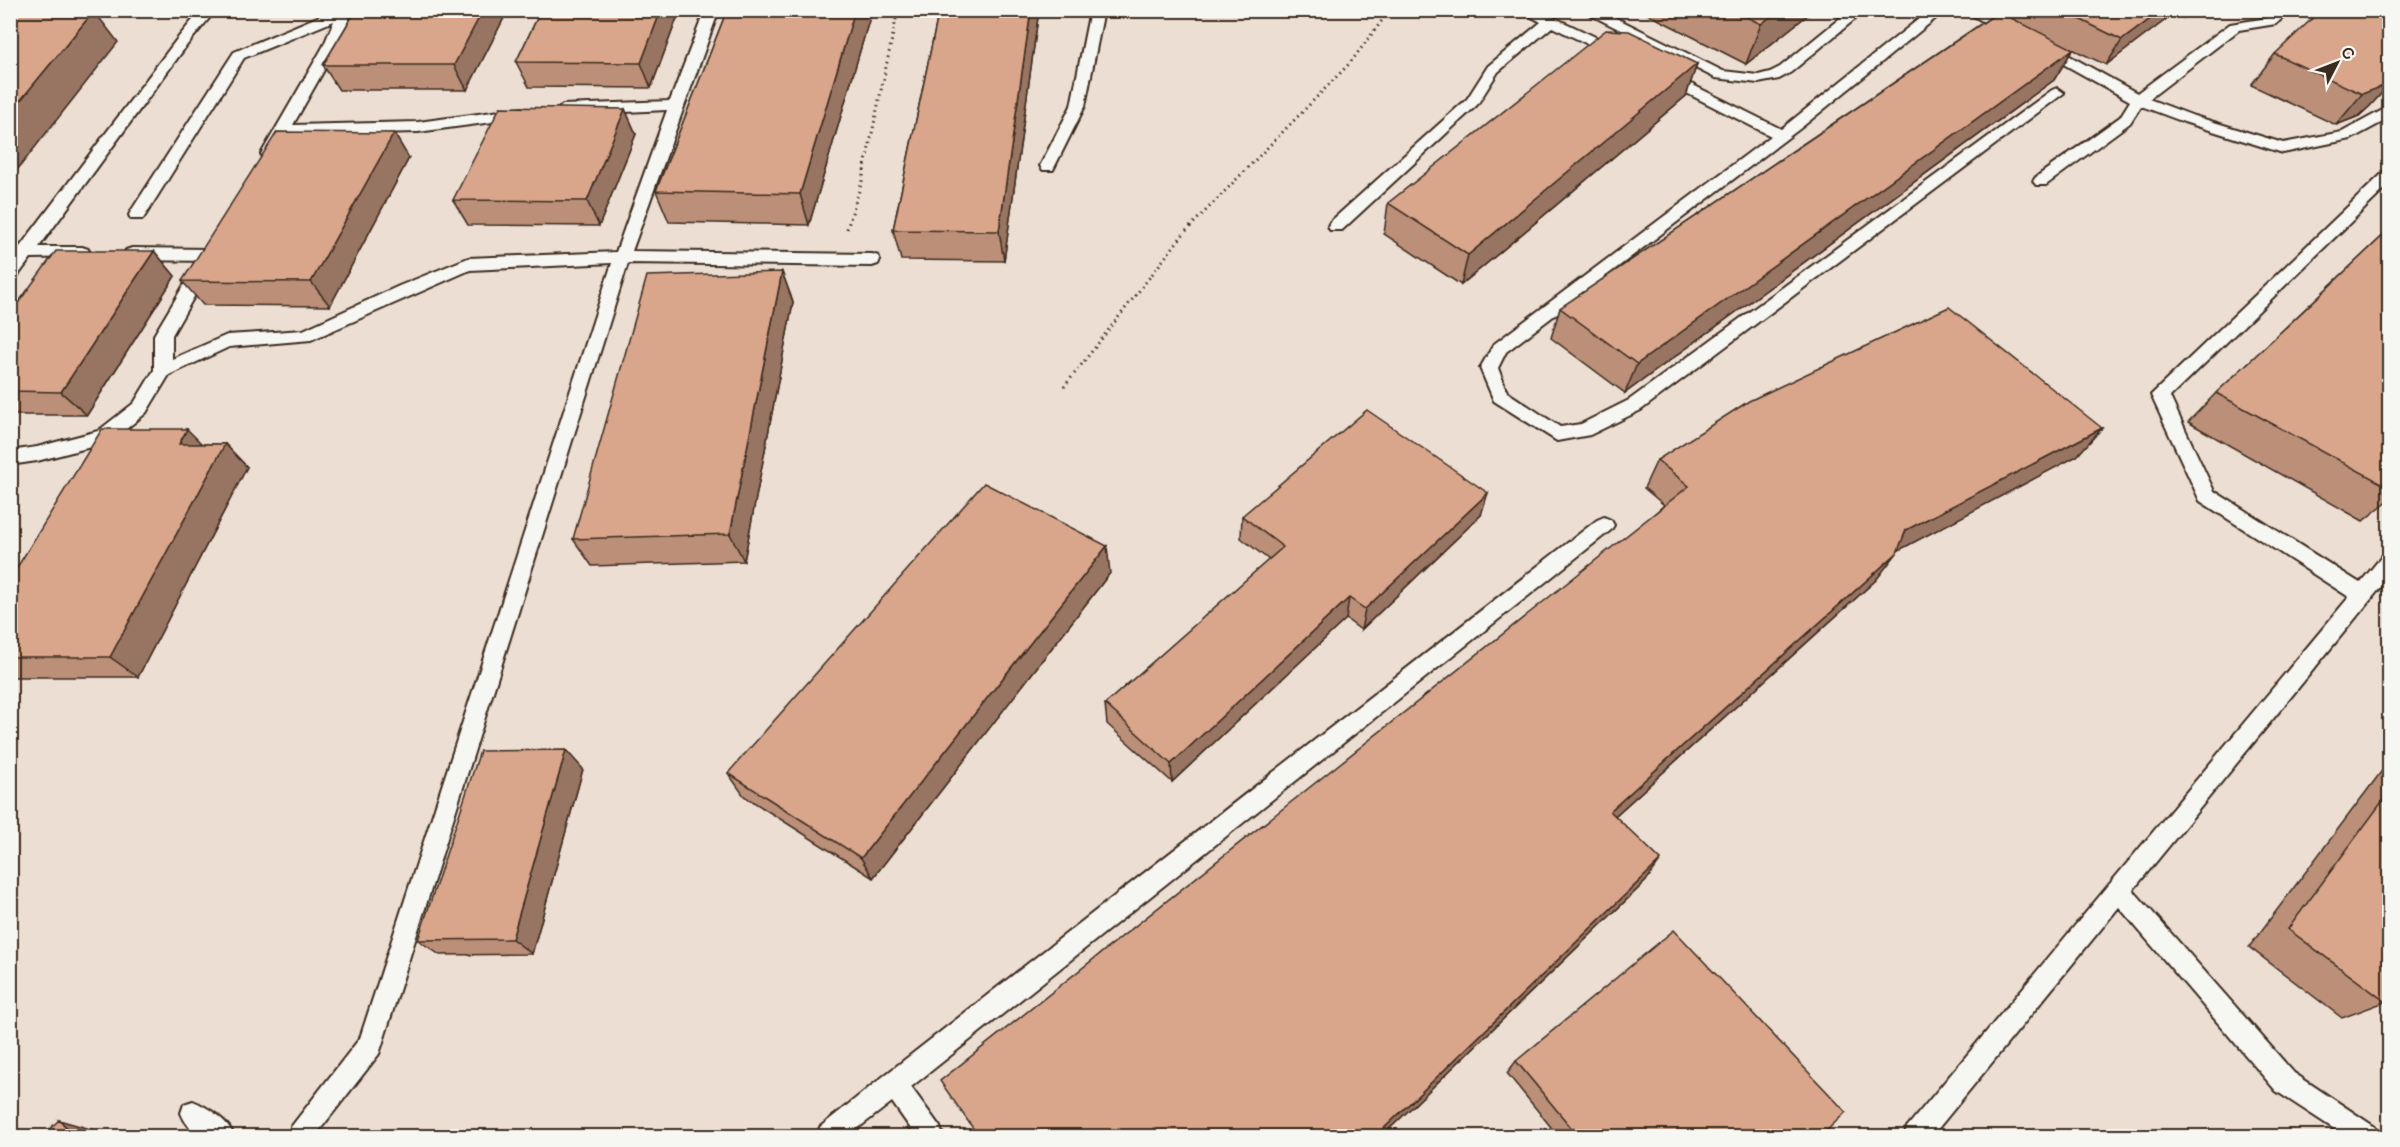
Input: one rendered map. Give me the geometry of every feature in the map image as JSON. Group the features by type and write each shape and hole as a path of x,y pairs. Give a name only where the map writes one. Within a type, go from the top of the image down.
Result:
{"lane":[{"path":"10,274 182,42 209,10"},
{"path":"300,1137 370,1045 622,257 712,10"},
{"path":"1048,166 1078,106 1097,10"},
{"path":"1526,10 1628,58"},
{"path":"1588,10 1693,63 1720,75 1741,79 1774,76 1859,10"},
{"path":"1939,10 1782,135 1500,348 1489,368 1500,396 1557,434 1584,430 1635,405 2057,93"},
{"path":"1970,10 2138,100 2189,119 2283,148 2346,136 2390,111"},
{"path":"2041,181 2125,120 2138,100 2235,27 2271,21 2284,10"},
{"path":"258,172 330,47 345,11"},
{"path":"137,215 239,55 345,11"},
{"path":"1335,226 1472,102 1493,69 1551,21"},
{"path":"1649,68 1782,135"},
{"path":"282,130 418,127 498,114 676,105"},
{"path":"2362,595 2207,496 2160,395 2390,175"},
{"path":"10,458 37,454 104,437 140,408 163,370 164,335 213,250 118,254"},
{"path":"25,252 95,253"},
{"path":"163,370 227,340 305,336 468,264 622,257 872,260"},
{"path":"829,1137 1604,525"},
{"path":"1916,1137 2390,561"},
{"path":"2118,890 2285,1082 2367,1137"},
{"path":"894,1084 931,1137"},
{"path":"193,1113 222,1137"}],"path":[{"path":"838,260 862,181 898,10"},
{"path":"1064,387 1185,232 1350,63 1390,10"}],"shaded area":[{"path":"10,11 2389,11 2389,1136 11,1136"}],"building":[{"path":"356,10 483,10 454,65 323,65"},
{"path":"541,10 661,10 641,63 516,62"},
{"path":"727,10 855,10 800,194 656,191"},
{"path":"939,10 1031,10 999,231 893,230"},
{"path":"1733,10 1779,10 1761,24"},
{"path":"2061,10 2162,10 2122,40"},
{"path":"2321,10 2390,10 2390,81 2386,85 2362,94 2275,54"},
{"path":"10,11 94,11 10,113"},
{"path":"1999,12 2073,49 1637,364 1560,308"},
{"path":"1606,30 1629,31 1697,64 1468,255 1388,203"},
{"path":"500,107 625,109 587,201 453,200"},
{"path":"277,132 394,133 311,282 182,281"},
{"path":"2390,229 2390,488 2216,393"},
{"path":"56,251 154,251 61,392 10,391 10,314"},
{"path":"782,272 730,534 573,539 647,276"},
{"path":"1949,307 2102,428 1906,530 1897,553 1610,811 1661,860 1375,1137 979,1137 940,1081 1689,486 1657,460 1749,401"},
{"path":"1367,410 1488,493 1365,609 1349,598 1171,764 1105,704 1283,547 1242,516"},
{"path":"102,429 187,429 179,444 225,444 110,657 10,657 10,579"},
{"path":"984,483 1107,546 861,858 728,773"},
{"path":"566,750 512,939 418,940 480,751"},
{"path":"2390,791 2390,1000 2386,1002 2288,929"},
{"path":"1674,930 1846,1112 1820,1137 1579,1137 1516,1061"},
{"path":"59,1120 76,1137 41,1137"}]}
